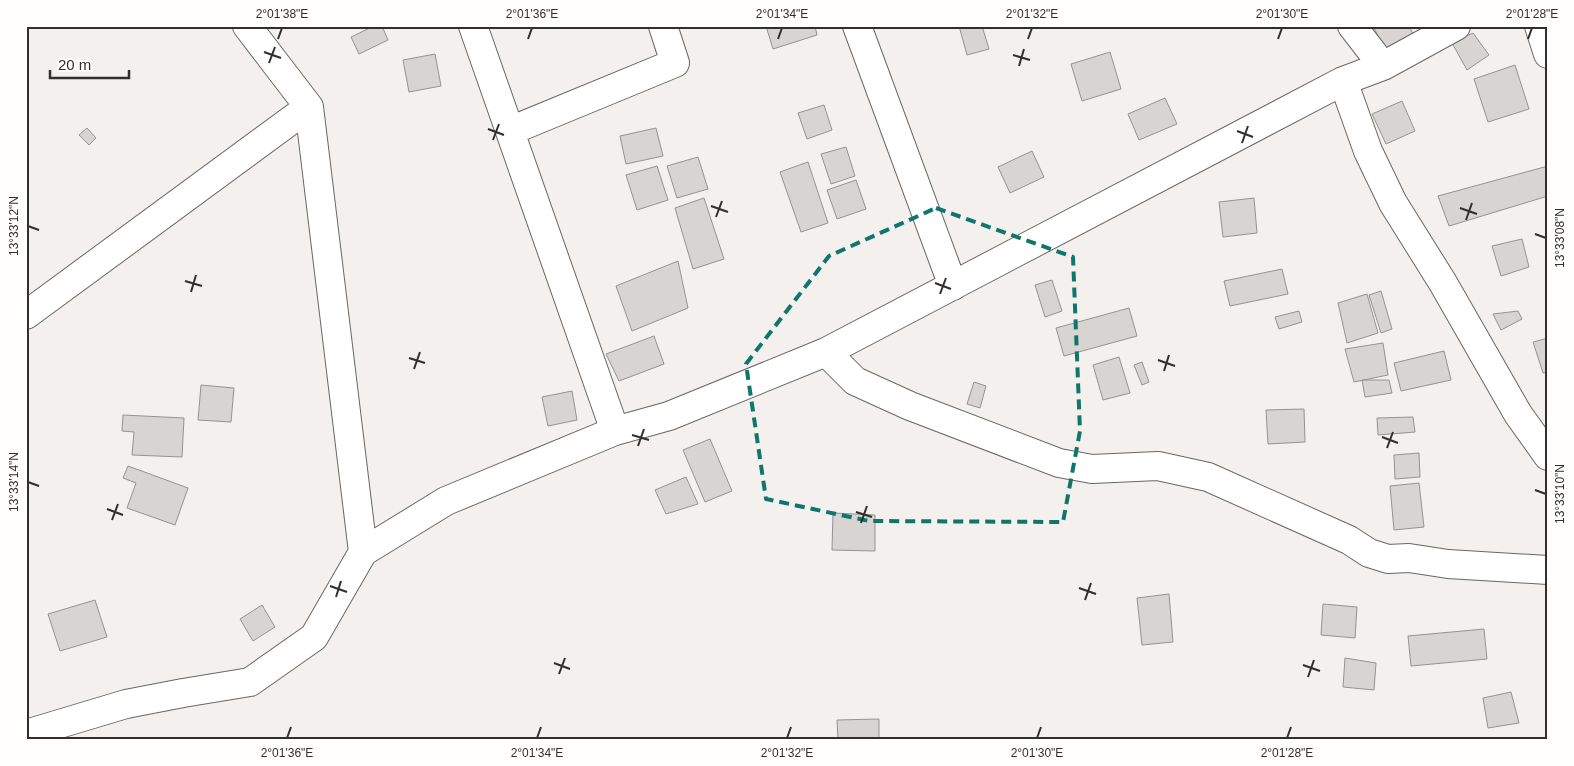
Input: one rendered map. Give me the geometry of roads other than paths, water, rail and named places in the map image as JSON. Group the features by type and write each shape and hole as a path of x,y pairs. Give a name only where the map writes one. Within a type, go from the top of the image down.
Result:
{"street":[{"path":"247,26 309,107 363,552"},
{"path":"473,26 615,431"},
{"path":"510,131 676,63 663,26"},
{"path":"857,26 953,286"},
{"path":"1352,26 1383,66"},
{"path":"26,734 126,704 250,682 314,637 363,552 446,501 615,431 669,416 826,352 1343,81 1383,66 1456,26"},
{"path":"1539,26 1548,54"},
{"path":"1343,81 1368,151 1393,202 1443,283 1518,414 1548,456"},
{"path":"26,315 309,107"},
{"path":"826,352 855,381 910,406 1059,463 1092,469 1158,466 1208,477 1349,540 1369,553 1388,559 1409,558 1448,564 1548,570"}]}
